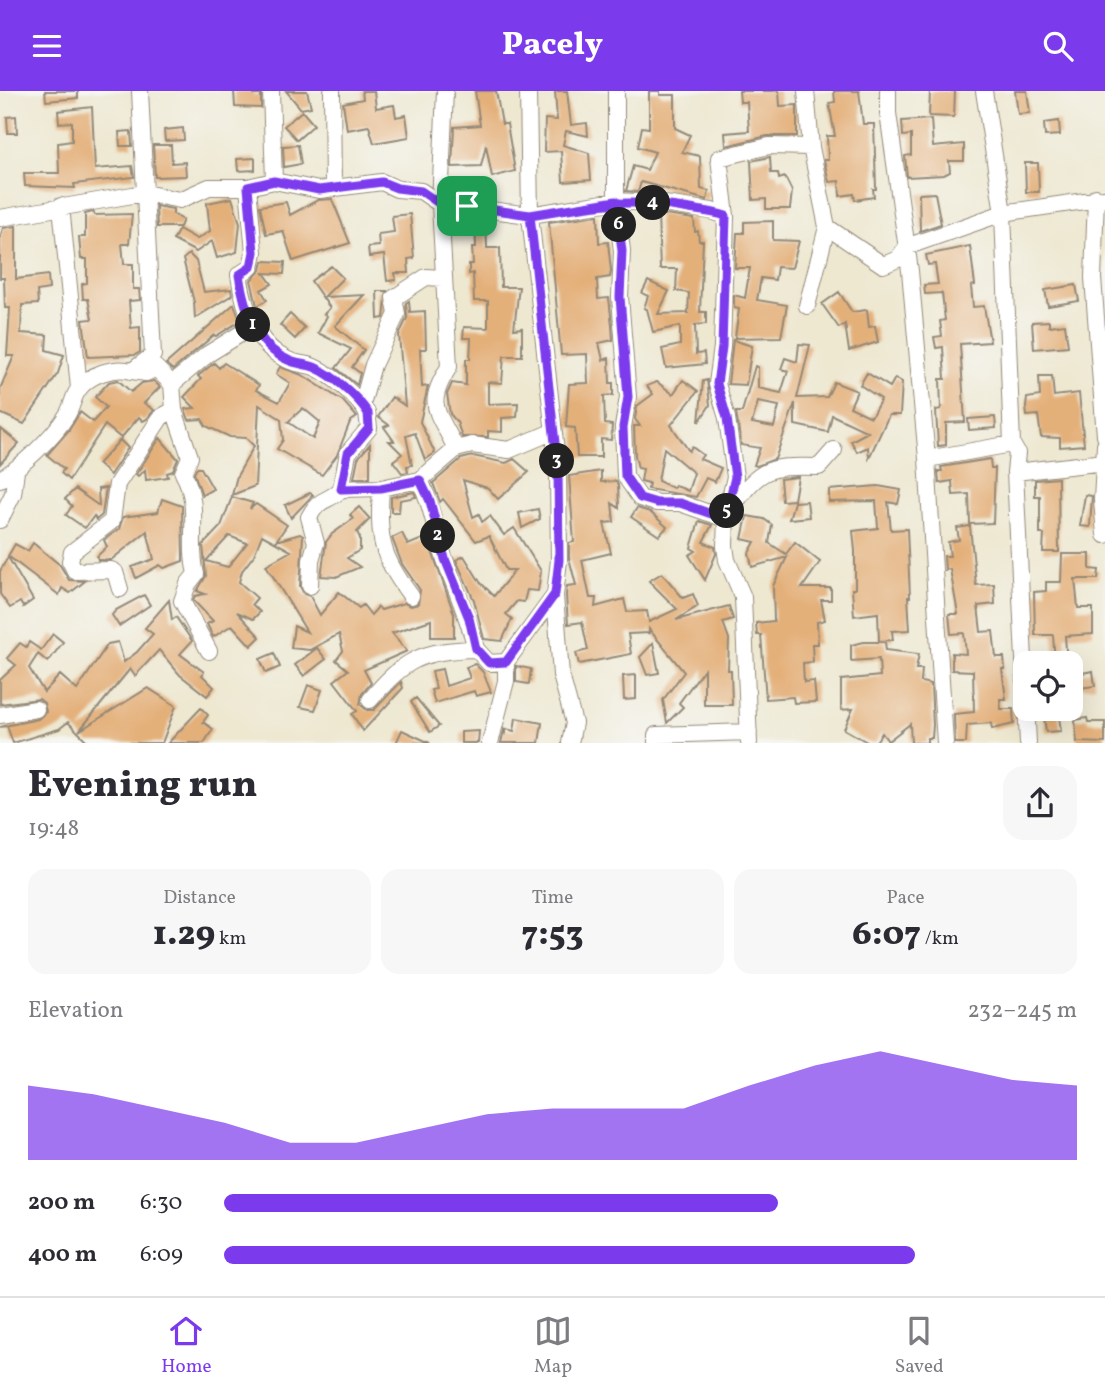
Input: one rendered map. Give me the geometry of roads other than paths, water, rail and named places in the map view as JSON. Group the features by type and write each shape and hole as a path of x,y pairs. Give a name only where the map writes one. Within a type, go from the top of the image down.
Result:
{"street":[{"path":"132,371 153,355 140,91"},
{"path":"271,91 274,181"},
{"path":"332,91 333,188"},
{"path":"445,91 440,204 449,367 436,387 433,404 456,449"},
{"path":"528,91 530,215 558,470 559,560 555,594 561,674 574,723 570,743"},
{"path":"616,91 616,201 622,251 620,297 628,397 623,427 625,476 640,498 657,503 680,503 720,517 726,515 761,472 781,465 819,467 834,450"},
{"path":"806,91 811,147 827,227 807,306"},
{"path":"888,91 888,113 906,247 927,459 945,743"},
{"path":"984,91 1003,212 1012,444 1017,453 1015,472 1028,743"},
{"path":"656,743 656,735 749,738 743,597 727,560 726,515 735,477 727,418 717,384 722,347 726,216 719,158 769,146 811,147"},
{"path":"0,218 25,216 61,206 144,193 180,200 209,187 248,187 274,181 319,190 382,182 397,188 421,191 440,204 530,215 616,201 658,203 712,211 726,216"},
{"path":"248,187 254,252 251,267 239,275 253,326 263,342 274,352 289,361 316,368 362,405 368,413 369,428 348,453 341,489 337,494 318,502 309,517 316,543 310,560 310,586"},
{"path":"827,227 883,265 898,259 906,247 1003,212 1100,198 1093,278 1105,436"},
{"path":"0,479 16,471 67,415 79,388 61,206"},
{"path":"362,405 373,365 397,314 394,297 426,277 443,278"},
{"path":"172,384 208,354 253,326"},
{"path":"79,388 107,370 118,367 146,373 156,368 172,384 174,410 190,457 183,473 191,487 195,511 196,574 188,584 182,601 209,651"},
{"path":"120,589 115,572 111,570 75,571 70,561 72,552 112,521 117,484 161,417 174,410"},
{"path":"341,489 381,488 420,480 456,449 472,445 509,450 552,432"},
{"path":"927,459 1012,444"},
{"path":"1105,445 1105,535"},
{"path":"1015,472 1104,462"},
{"path":"0,520 13,494 16,471"},
{"path":"420,480 430,501 445,559 469,618 476,649 489,663 506,662"},
{"path":"381,488 379,536 388,560 411,596"},
{"path":"490,743 506,681 506,662 555,594"},
{"path":"370,700 390,677 420,656 449,649 476,649"},
{"path":"0,715 36,709"}]}
